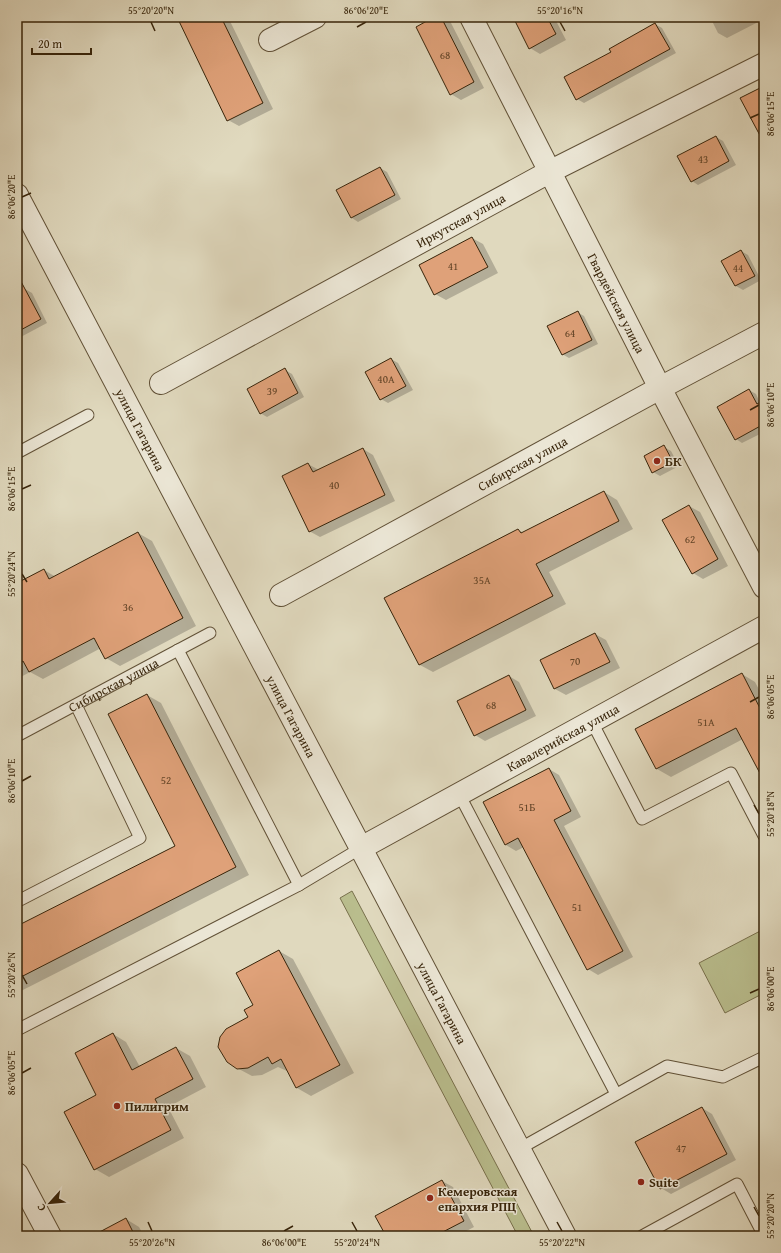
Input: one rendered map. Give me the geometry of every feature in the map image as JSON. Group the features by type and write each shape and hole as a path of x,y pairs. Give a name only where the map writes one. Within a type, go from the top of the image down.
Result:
{"street":[{"path":"270,40 315,17"},
{"name":"Гвардейская улица","path":"471,17 660,388 764,587"},
{"name":"Иркутская улица","path":"161,383 549,172 764,64"},
{"name":"улица Гагарина","path":"17,196 565,1236"},
{"name":"Сибирская улица","path":"281,595 660,388 764,333"},
{"name":"Кавалерийская улица","path":"361,848 764,627"},
{"path":"17,1174 50,1236"}],"lane":[{"path":"17,453 88,415"},
{"name":"Сибирская улица","path":"17,736 210,633"},
{"path":"178,650 298,885"},
{"path":"17,898 18,901 140,838 76,705"},
{"path":"592,722 642,819 731,773 764,836"},
{"path":"459,794 616,1094"},
{"path":"17,1030 298,885 361,848"},
{"path":"519,1149 667,1066 723,1077 764,1057"},
{"path":"642,1236 737,1184 764,1236"}],"green space":[{"path":"352,891 534,1236 518,1236 340,898"},
{"path":"764,929 764,993 725,1013 699,963"}],"building":[{"path":"177,17 221,17 263,103 227,121"},
{"path":"434,17 441,17 474,82 450,95 416,27"},
{"path":"513,17 547,17 556,34 529,49"},
{"path":"655,23 670,49 576,100 564,77 611,52 609,49"},
{"path":"764,86 764,143 740,98"},
{"path":"716,136 729,161 691,182 677,156"},
{"path":"380,167 395,195 351,218 336,190"},
{"path":"472,237 488,267 434,295 419,265"},
{"path":"741,250 755,276 735,286 721,261"},
{"path":"17,274 41,319 17,332"},
{"path":"578,311 592,340 562,355 547,326"},
{"path":"391,358 406,386 380,400 365,372"},
{"path":"285,368 298,393 260,414 247,389"},
{"path":"749,389 757,404 764,400 764,424 735,440 717,407"},
{"path":"664,445 673,462 652,473 644,456"},
{"path":"363,448 385,495 309,532 282,476 308,463 313,472"},
{"path":"604,491 619,521 536,564 553,596 419,665 384,598 518,529 521,533"},
{"path":"689,505 718,559 692,574 662,520"},
{"path":"138,532 183,618 105,659 94,638 29,672 23,661 17,664 17,583 44,569 49,579"},
{"path":"595,633 610,662 554,689 540,660"},
{"path":"742,673 764,716 764,781 736,728 656,769 635,729"},
{"path":"509,675 526,710 474,736 457,701"},
{"path":"147,694 236,867 17,979 17,926 175,846 108,714"},
{"path":"549,768 571,811 554,820 623,951 587,970 518,838 505,845 483,802"},
{"path":"279,950 340,1065 296,1088 281,1059 272,1064 268,1057 248,1068 237,1069 227,1062 218,1047 220,1037 226,1029 248,1017 244,1010 253,1005 236,973"},
{"name":"Пилигрим","path":"113,1033 132,1070 176,1047 193,1079 155,1099 171,1130 94,1170 64,1112 96,1095 75,1053"},
{"path":"702,1107 727,1154 660,1189 635,1142"},
{"name":"Кемеровская епархия РПЦ","path":"442,1180 464,1221 435,1236 386,1236 375,1216"},
{"path":"126,1218 135,1236 92,1236"}],"place":[{"name":"БК","path":"657,461"},
{"name":"Пилигрим","path":"117,1106"},
{"name":"Suite","path":"641,1182"},
{"name":"Кемеровская епархия РПЦ","path":"430,1198"}]}
